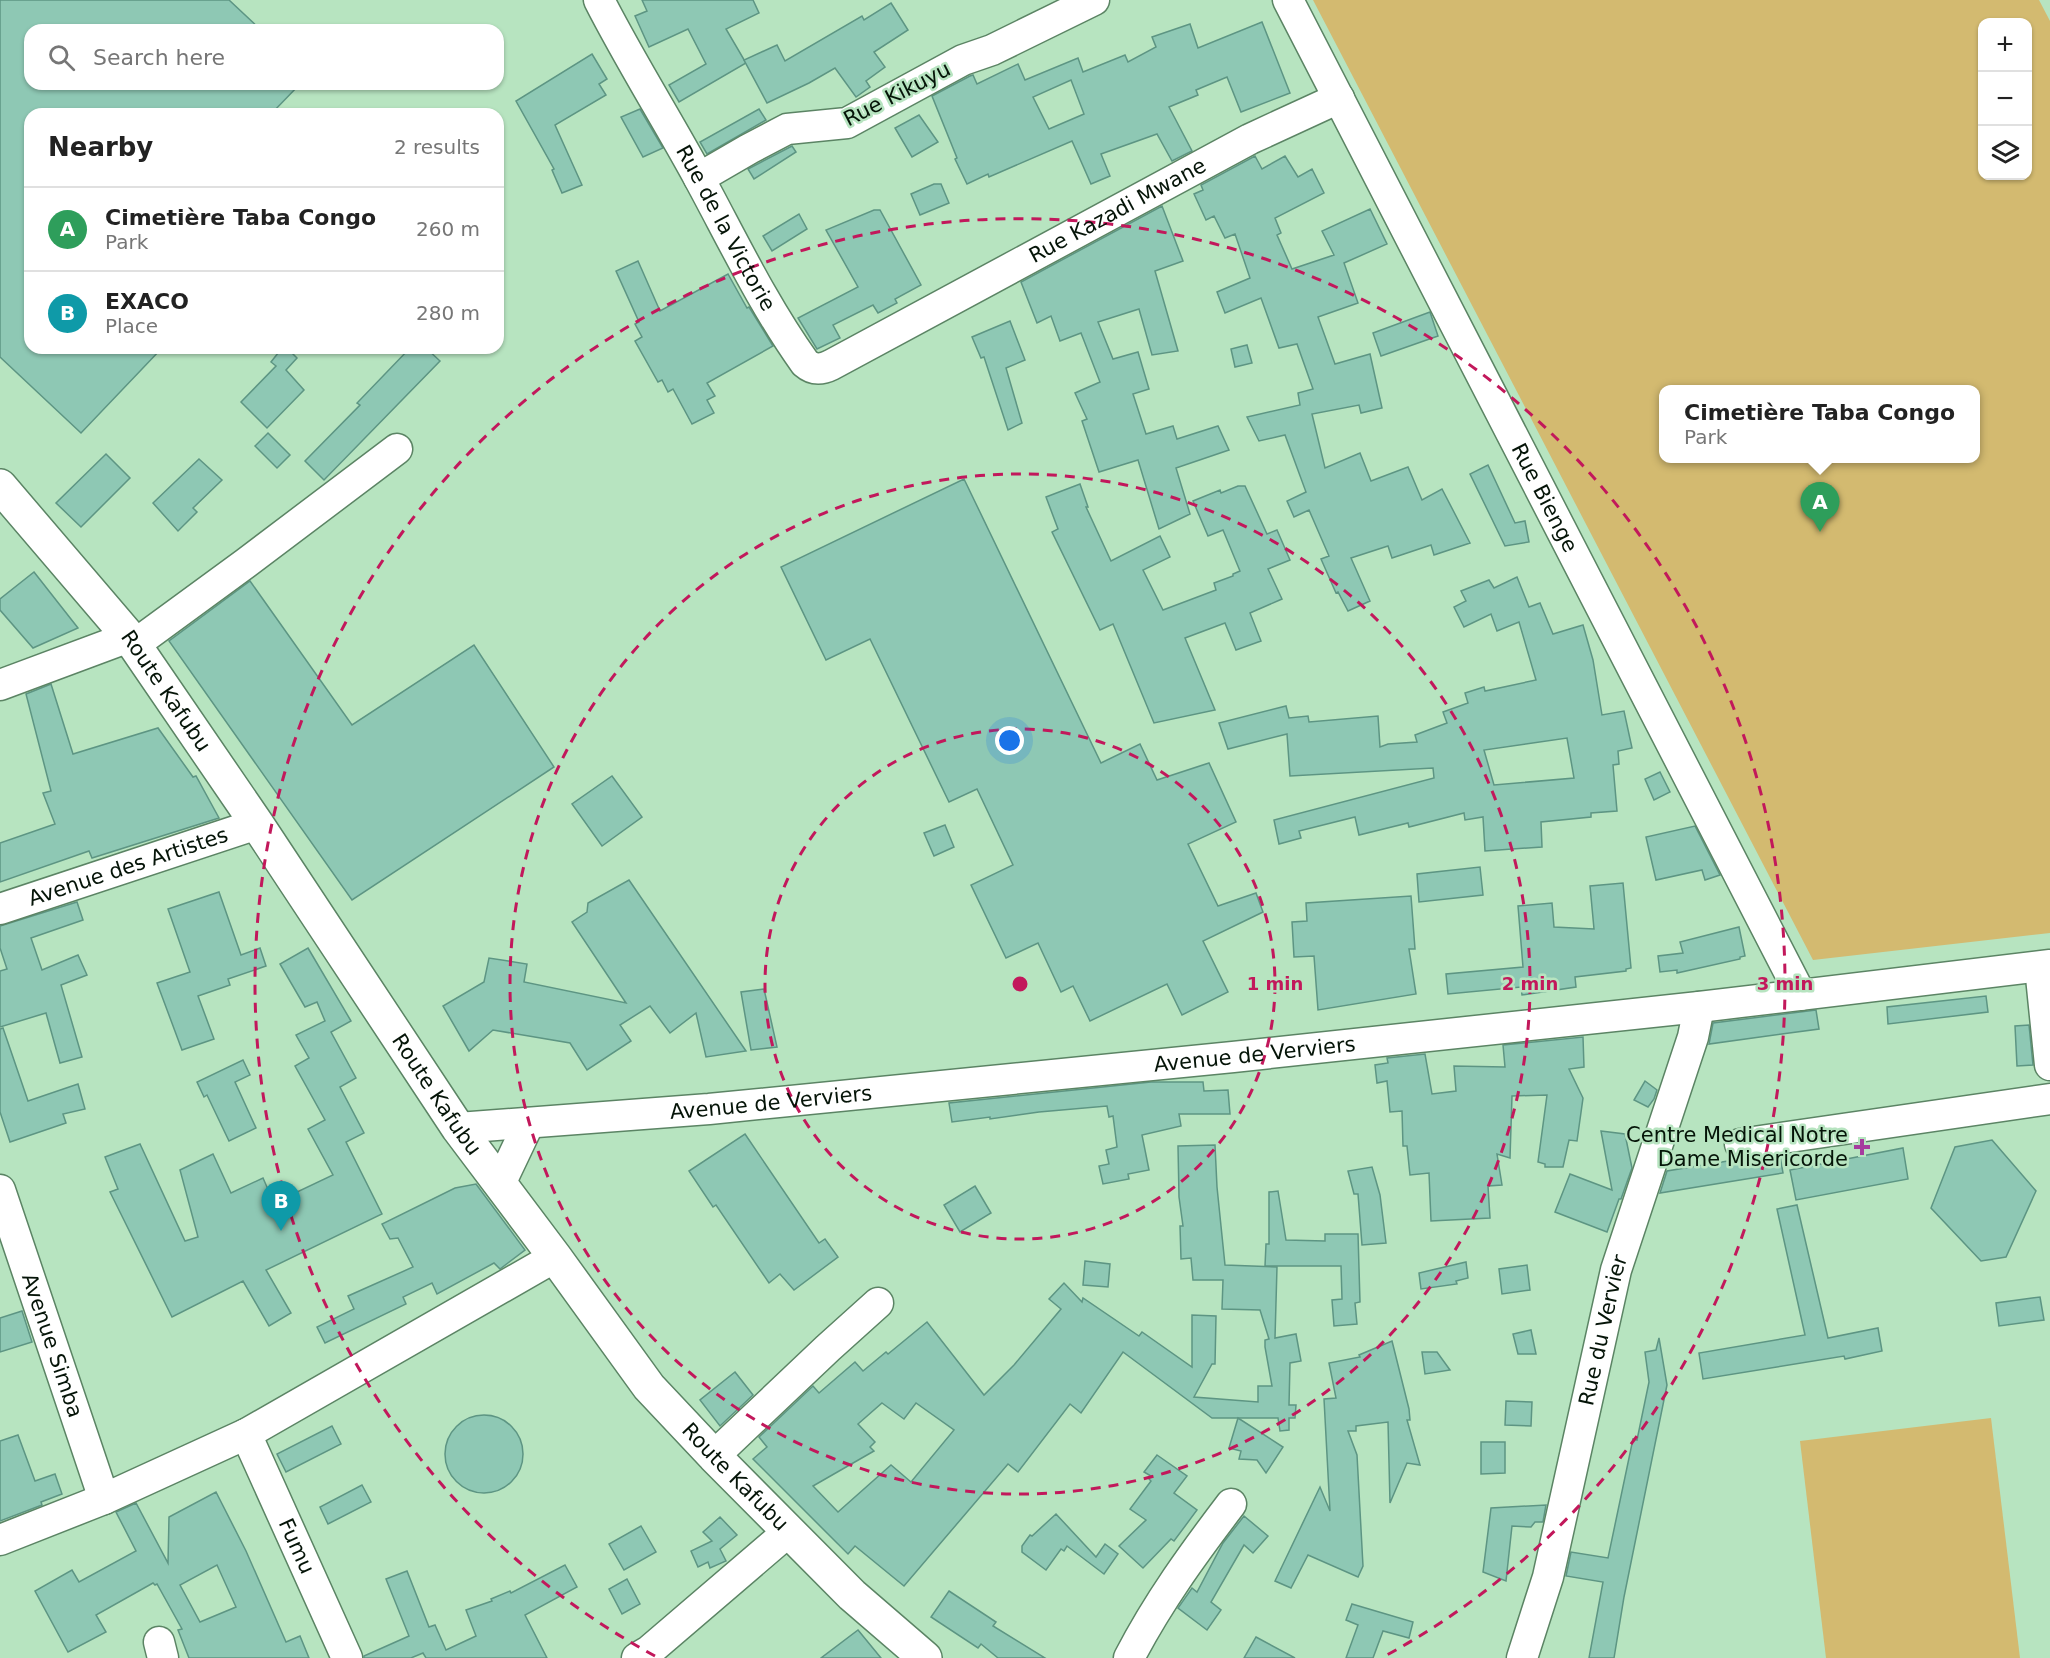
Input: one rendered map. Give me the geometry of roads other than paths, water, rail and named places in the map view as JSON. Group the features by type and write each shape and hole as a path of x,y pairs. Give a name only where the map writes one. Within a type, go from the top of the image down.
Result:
{"main road":[{"name":"Route Kafubu","path":"0,486 132,641 257,824 458,1128 649,1387 852,1595 925,1658"}],"street":[{"name":"Rue de la Victorie","path":"599,0 626,53 699,178 732,243 800,356 810,367 823,369 897,329"},
{"name":"Rue Kikuyu","path":"699,178 787,129 848,123 963,60 992,50 1094,0"},
{"name":"Rue Bienge","path":"1288,0 1801,995"},
{"name":"Rue Kazadi Mwane","path":"897,329 1250,139 1339,98"},
{"path":"0,685 132,641 246,563 397,448"},
{"name":"Avenue des Artistes","path":"0,909 257,824"},
{"name":"Avenue de Verviers","path":"458,1128 721,1107 1163,1064 1699,1007 2045,966"},
{"path":"2045,966 2050,1065"},
{"name":"Rue du Vervier","path":"1522,1658 1548,1577 1616,1270 1693,1037 1699,1007"},
{"path":"1740,1144 2050,1099"},
{"path":"500,1184 529,1123"},
{"name":"Avenue Simba","path":"0,1190 104,1499"},
{"path":"0,1540 104,1499 246,1434 555,1257"},
{"path":"714,1456 878,1303"},
{"name":"Fumu","path":"246,1434 347,1658"},
{"path":"1129,1658 1174,1580 1230,1504"},
{"path":"637,1658 650,1650 789,1531"}],"place":[{"name":"Cimetière Taba Congo","path":"1820,532"},
{"name":"Centre Medical Notre Dame Misericorde","path":"1862,1147"},
{"name":"EXACO","path":"281,1231"}]}
